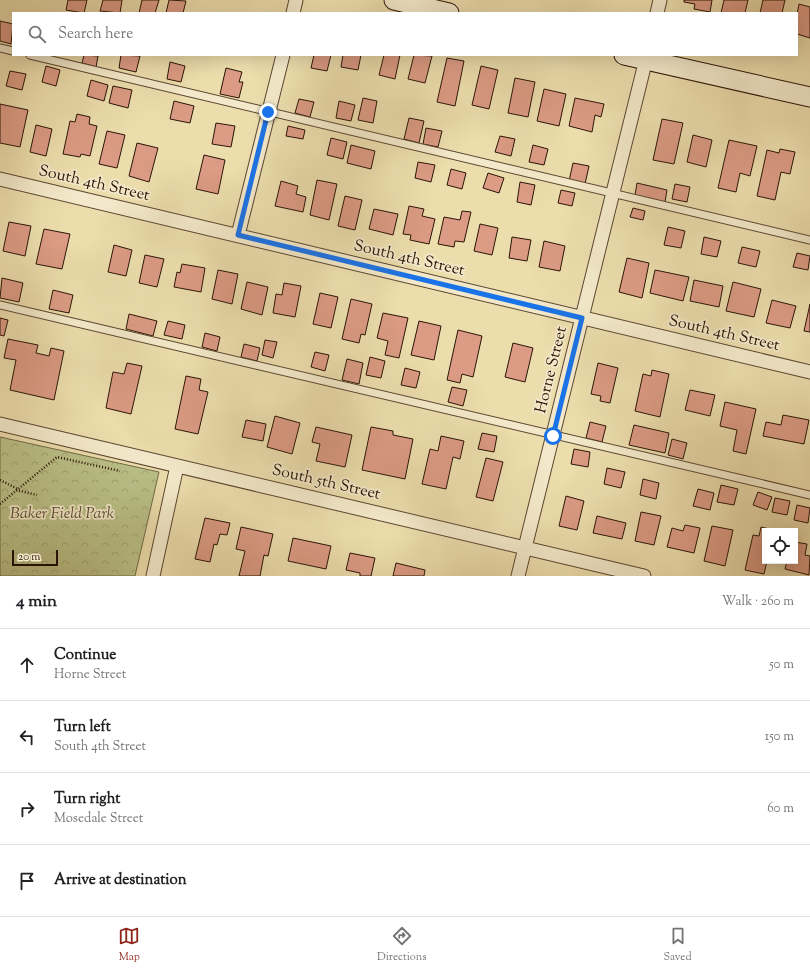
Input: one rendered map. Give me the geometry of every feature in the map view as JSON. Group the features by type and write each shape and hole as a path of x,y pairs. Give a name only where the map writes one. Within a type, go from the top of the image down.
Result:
{"street":[{"path":"293,12 296,0"},
{"path":"394,0 445,12"},
{"path":"657,12 660,0"},
{"path":"238,235 283,56"},
{"path":"632,56 647,58 810,98"},
{"name":"Horne Street","path":"518,576 647,58"},
{"name":"South 4th Street","path":"0,179 810,372"},
{"name":"South 5th Street","path":"0,424 644,576"},
{"path":"153,576 177,466"}],"lane":[{"path":"0,48 12,51"},
{"path":"34,56 810,240"},
{"path":"0,305 553,436 810,495"}],"path":[{"path":"0,504 57,457 120,471"},
{"path":"0,480 17,490 37,495"}],"green space":[{"name":"Baker Field Park","path":"0,437 159,472 135,576 0,576"}],"building":[{"path":"68,0 87,0 84,12 66,10"},
{"path":"103,0 122,0 120,12 100,11"},
{"path":"142,0 159,0 155,12 139,12"},
{"path":"169,0 186,1 183,12 166,12"},
{"path":"684,0 712,0 710,12 694,9 695,4 684,2"},
{"path":"724,0 748,0 745,12 721,12"},
{"path":"763,0 785,0 782,12 760,12"},
{"path":"799,4 810,7 810,38 798,34 797,12"},
{"path":"0,21 12,24 11,44 0,41"},
{"path":"84,56 98,56 96,67 82,63"},
{"path":"121,56 140,56 136,72 119,68"},
{"path":"314,56 331,56 327,71 311,68"},
{"path":"343,56 361,56 358,70 341,67"},
{"path":"384,56 400,56 395,79 379,75"},
{"path":"414,56 432,56 425,83 408,79"},
{"path":"447,58 464,61 455,106 437,102"},
{"path":"170,62 185,66 181,82 167,79"},
{"path":"46,66 60,70 56,86 42,82"},
{"path":"481,66 498,70 489,109 472,105"},
{"path":"226,68 242,72 239,82 243,82 239,98 220,94"},
{"path":"10,71 26,74 22,90 6,86"},
{"path":"515,78 535,82 528,117 508,113"},
{"path":"91,80 108,85 104,101 87,96"},
{"path":"113,86 132,90 128,108 109,103"},
{"path":"544,89 566,94 559,126 537,121"},
{"path":"363,98 377,101 373,123 358,120"},
{"path":"575,98 604,104 601,117 595,115 592,132 569,126"},
{"path":"299,99 314,102 310,117 295,113"},
{"path":"174,101 194,106 190,123 170,119"},
{"path":"339,101 355,105 351,121 336,118"},
{"path":"0,104 28,110 20,147 0,143"},
{"path":"77,114 90,117 89,124 97,126 90,156 81,154 80,157 63,154 70,121 75,122"},
{"path":"409,118 424,121 419,143 404,139"},
{"path":"662,119 683,123 674,164 653,160"},
{"path":"216,123 235,126 231,147 212,144"},
{"path":"36,125 52,129 46,156 30,152"},
{"path":"288,126 305,130 303,139 286,136"},
{"path":"426,128 442,131 438,147 423,144"},
{"path":"107,131 125,135 117,168 99,164"},
{"path":"693,135 712,140 706,167 687,162"},
{"path":"500,136 515,139 511,156 495,152"},
{"path":"331,138 347,142 343,159 327,155"},
{"path":"729,140 757,146 750,176 740,173 736,192 718,188"},
{"path":"137,143 158,148 149,182 129,176"},
{"path":"351,145 375,151 371,169 347,163"},
{"path":"533,145 548,149 544,165 529,162"},
{"path":"780,149 795,152 790,174 781,172 775,200 757,196 767,150 779,153"},
{"path":"204,155 225,160 218,194 196,189"},
{"path":"418,162 435,165 431,182 415,178"},
{"path":"573,163 589,166 585,184 569,181"},
{"path":"451,169 466,173 462,189 447,185"},
{"path":"488,173 504,178 499,193 483,188"},
{"path":"317,180 337,184 329,220 310,215"},
{"path":"281,181 298,186 296,194 306,197 303,212 275,206"},
{"path":"520,182 535,185 531,205 517,202"},
{"path":"637,183 667,190 665,202 635,195"},
{"path":"675,184 690,187 687,202 672,199"},
{"path":"561,190 575,193 572,206 558,203"},
{"path":"345,196 362,200 355,230 338,226"},
{"path":"409,206 424,209 422,216 435,219 429,244 410,240 411,235 403,234"},
{"path":"633,208 645,211 643,220 630,217"},
{"path":"374,209 398,214 393,235 369,229"},
{"path":"462,211 471,212 464,242 455,241 454,247 438,244 444,217 460,220"},
{"path":"9,222 31,226 25,256 3,251"},
{"path":"480,224 498,228 492,255 474,251"},
{"path":"668,227 685,231 681,248 664,245"},
{"path":"44,229 70,234 62,269 36,264"},
{"path":"512,237 531,240 527,261 509,258"},
{"path":"704,237 721,241 717,257 701,254"},
{"path":"544,241 565,246 560,271 539,267"},
{"path":"114,245 132,250 126,276 108,272"},
{"path":"742,247 760,251 756,267 738,263"},
{"path":"797,253 810,256 808,270 793,267"},
{"path":"145,255 164,259 157,287 139,283"},
{"path":"627,258 649,263 642,298 619,292"},
{"path":"182,264 205,268 201,292 174,287 177,272 180,273"},
{"path":"218,270 238,274 232,304 212,299"},
{"path":"655,270 689,277 683,301 650,293"},
{"path":"2,278 23,283 19,302 0,298"},
{"path":"694,280 723,286 719,307 690,301"},
{"path":"247,282 268,287 262,315 241,309"},
{"path":"733,282 761,289 754,317 726,311"},
{"path":"284,283 301,286 295,317 273,313 276,294 282,295"},
{"path":"53,290 73,295 69,313 49,309"},
{"path":"320,293 338,297 331,328 313,324"},
{"path":"351,299 372,304 365,335 361,334 359,343 342,339"},
{"path":"772,300 796,306 790,328 766,323"},
{"path":"810,304 810,332 804,331"},
{"path":"383,313 408,318 399,358 385,355 388,341 377,338"},
{"path":"129,314 157,321 153,336 126,329"},
{"path":"0,318 8,320 4,336 0,335"},
{"path":"168,321 185,325 182,339 164,335"},
{"path":"419,321 441,326 434,360 411,355"},
{"path":"458,330 482,336 473,377 462,374 460,383 447,380"},
{"path":"205,333 220,337 217,351 202,347"},
{"path":"8,339 38,345 36,353 49,356 51,348 64,351 54,400 10,390 16,360 4,358"},
{"path":"265,340 277,342 273,358 262,355"},
{"path":"513,343 533,348 525,382 505,377"},
{"path":"244,344 260,348 257,361 241,357"},
{"path":"315,352 329,355 325,371 311,367"},
{"path":"370,357 385,361 381,378 366,375"},
{"path":"347,359 363,363 359,384 342,380"},
{"path":"127,363 142,366 131,414 106,408 113,372 124,374"},
{"path":"598,363 618,368 610,403 600,401 601,396 591,394"},
{"path":"405,368 420,372 416,388 401,385"},
{"path":"652,370 669,374 660,417 635,411 643,374 651,376"},
{"path":"186,376 201,379 199,390 208,392 198,434 175,429"},
{"path":"452,387 467,390 463,406 448,402"},
{"path":"690,390 715,395 710,416 685,410"},
{"path":"725,402 756,409 746,454 733,451 737,430 720,426"},
{"path":"783,415 809,420 804,444 763,436 766,422 781,425"},
{"path":"275,416 300,423 292,454 267,447"},
{"path":"246,420 266,424 263,441 242,437"},
{"path":"590,422 606,426 602,442 586,438"},
{"path":"634,425 669,433 665,453 629,445"},
{"path":"316,427 352,435 345,467 316,461 320,444 312,442"},
{"path":"371,427 393,431 393,435 413,439 405,479 362,470"},
{"path":"482,433 497,436 494,452 478,449"},
{"path":"441,436 464,441 460,459 453,457 446,489 422,484 430,449 438,451"},
{"path":"672,439 687,443 683,459 668,455"},
{"path":"574,449 590,452 588,467 571,464"},
{"path":"486,458 503,462 493,501 476,497"},
{"path":"607,468 625,472 621,488 604,484"},
{"path":"643,479 659,483 656,499 640,495"},
{"path":"721,485 738,489 734,505 717,502"},
{"path":"698,489 714,493 710,510 693,506"},
{"path":"758,492 772,497 767,510 753,505"},
{"path":"566,496 584,501 577,530 559,526"},
{"path":"775,498 790,501 787,515 772,512"},
{"path":"797,505 810,508 808,523 794,520"},
{"path":"641,512 661,516 654,545 635,541"},
{"path":"597,516 626,523 622,539 593,533"},
{"path":"205,518 230,523 227,535 220,534 217,545 214,544 210,562 195,559"},
{"path":"685,525 700,528 694,553 667,547 672,528 683,531"},
{"path":"712,526 733,530 725,566 704,561"},
{"path":"241,527 273,534 268,556 264,555 260,576 239,576 245,551 236,549"},
{"path":"761,527 765,528 762,528 762,564 766,564 764,574 745,570 753,535 759,536"},
{"path":"293,538 331,546 326,569 288,561"},
{"path":"798,542 807,544 805,555 810,556 809,575 785,569 786,564 798,564"},
{"path":"350,553 375,558 371,576 360,576 360,573 346,570"},
{"path":"396,563 425,570 424,576 393,576"}],"route":[{"path":"268,112 238,235 582,318 553,436"}]}
